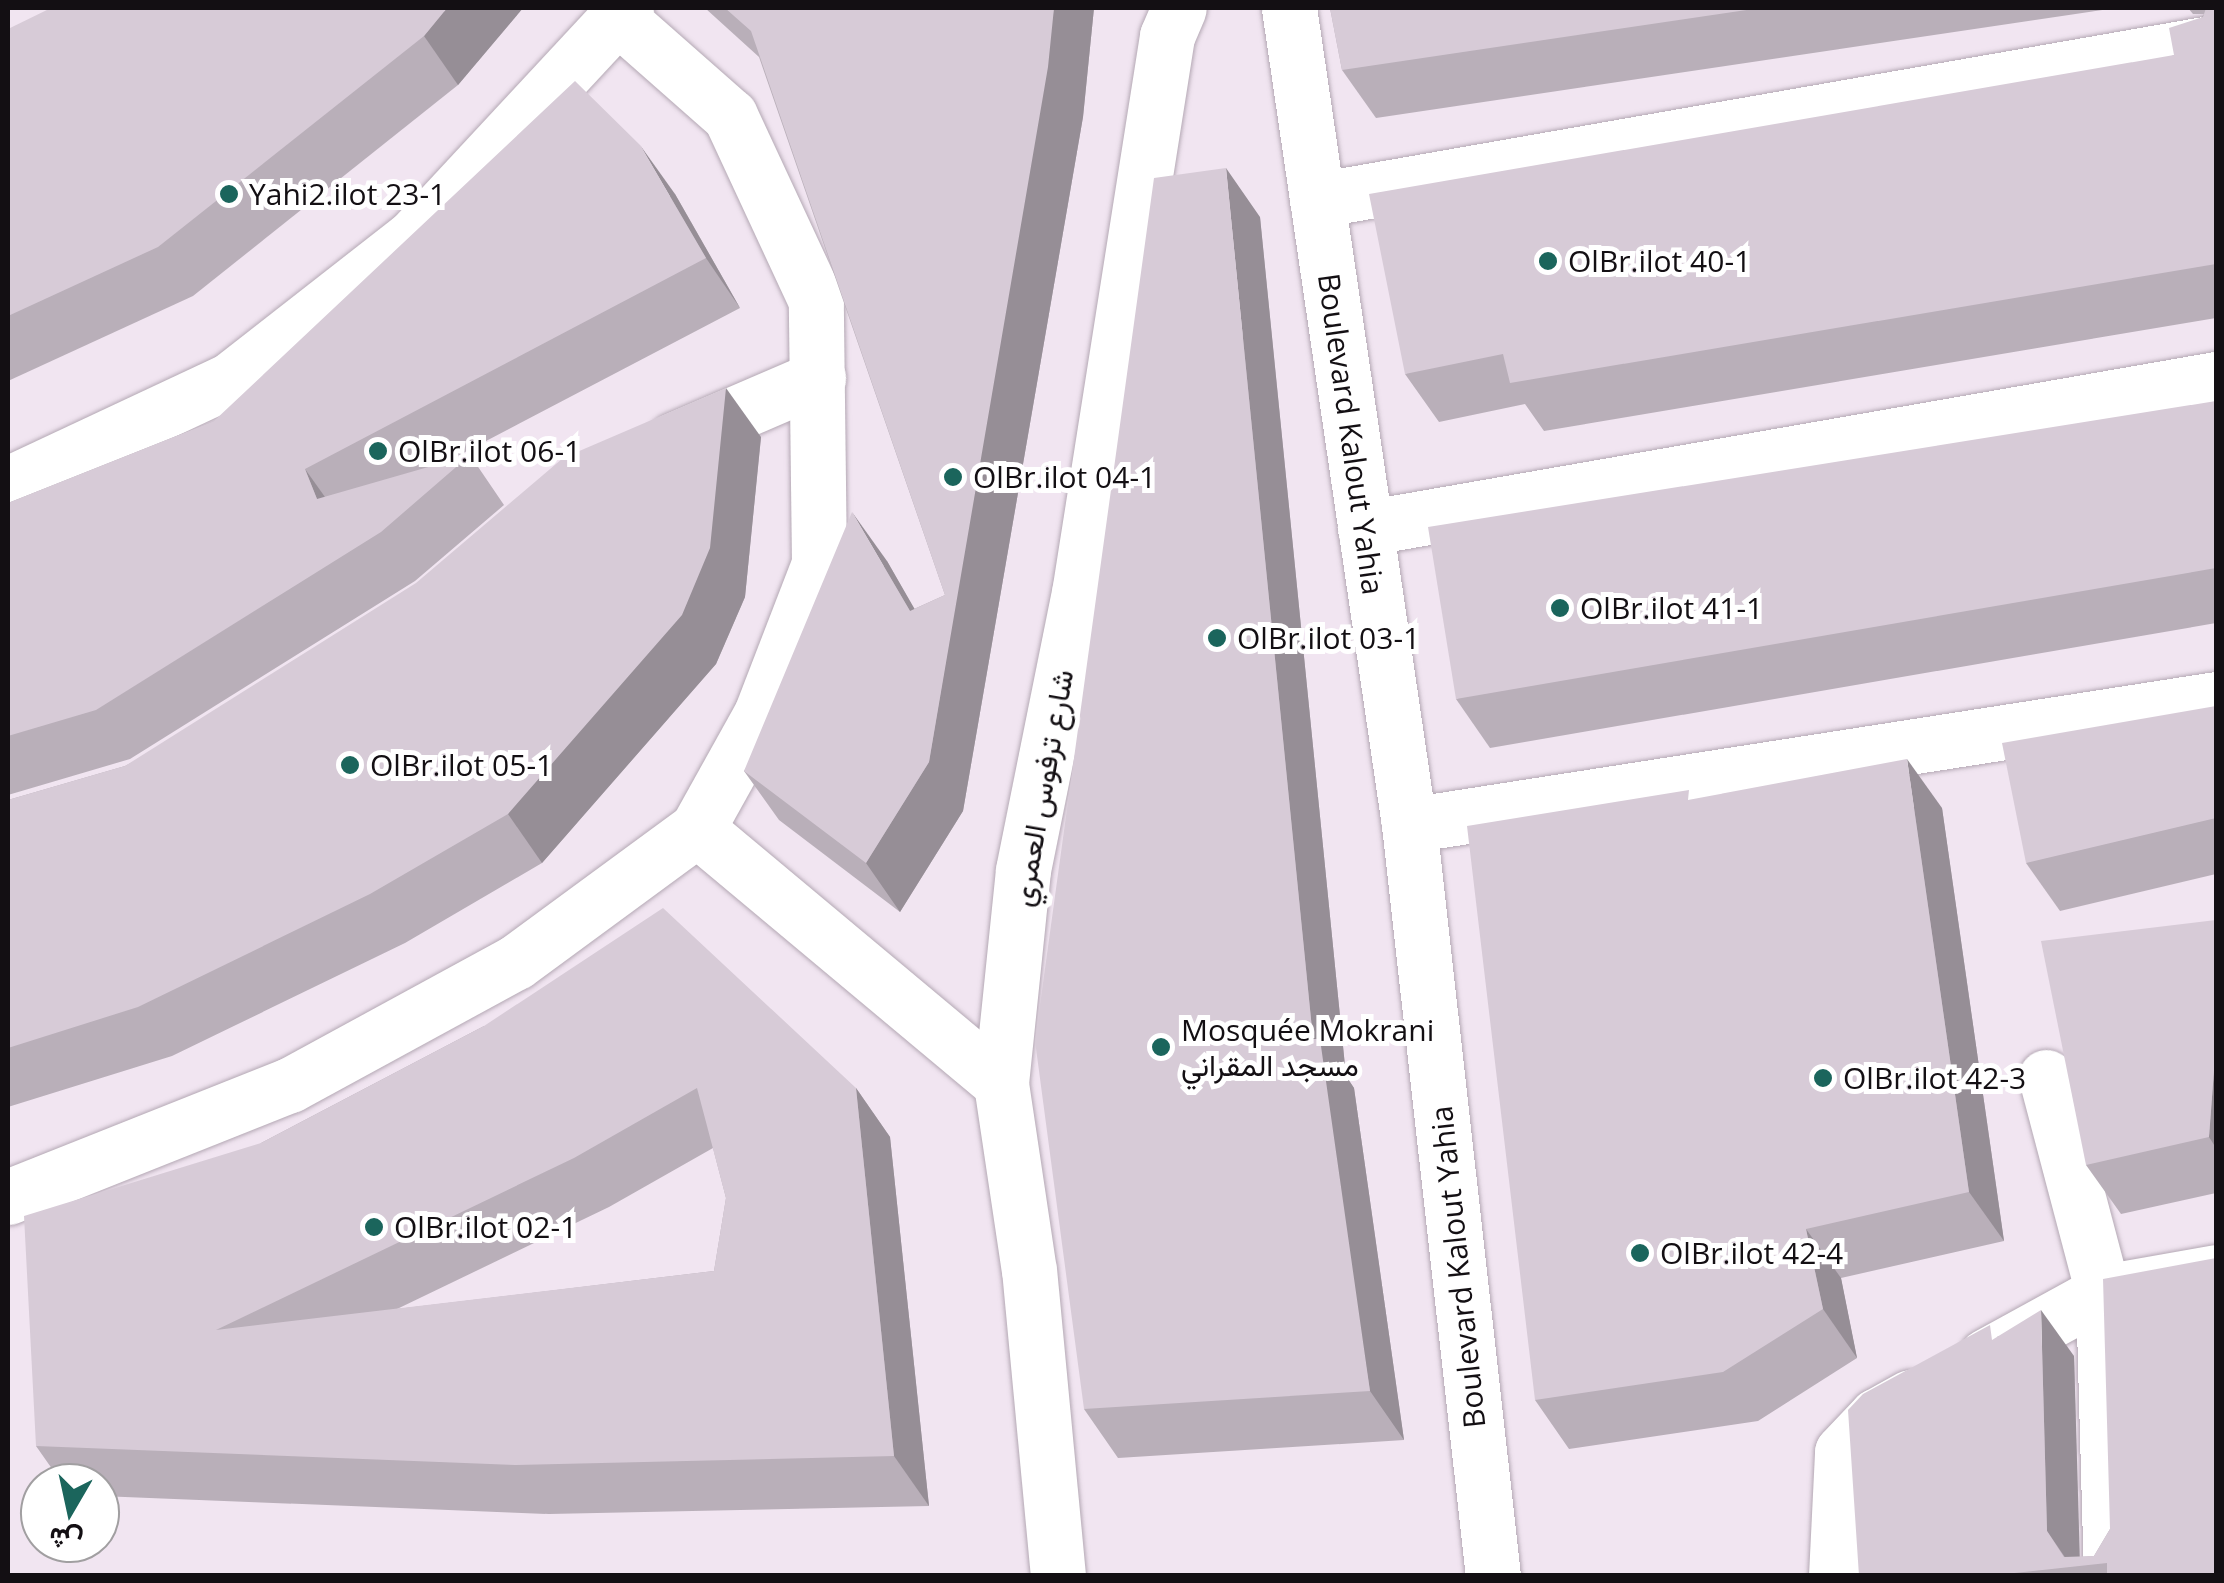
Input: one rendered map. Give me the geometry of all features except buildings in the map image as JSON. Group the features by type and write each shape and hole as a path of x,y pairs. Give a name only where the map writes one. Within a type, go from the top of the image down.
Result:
{"street":[{"name":"شارع ترفوس العمري","path":"1058,1576 1029,1271 1001,1083 1023,870 1079,593 1167,36 1179,8"},
{"name":"Boulevard Kalout Yahia","path":"1289,8 1408,825 1493,1576"},
{"path":"8,484 230,380 413,237 623,13 730,116 816,301 820,564 762,714 697,830 516,962 290,1085 8,1197"},
{"path":"1317,200 2216,42"},
{"path":"635,456 818,378"},
{"path":"1365,528 2216,379"},
{"path":"1408,825 2216,698"},
{"path":"697,830 1001,1083"},
{"path":"2046,1077 2103,1292 2110,1576"},
{"path":"1836,1576 1842,1452 1876,1416 2103,1292 2216,1272"}],"place":[{"name":"Yahi2.ilot 23-1","path":"229,194"},
{"name":"OlBr.ilot 40-1","path":"1548,261"},
{"name":"OlBr.ilot 06-1","path":"378,451"},
{"name":"OlBr.ilot 04-1","path":"953,477"},
{"name":"OlBr.ilot 41-1","path":"1560,608"},
{"name":"OlBr.ilot 03-1","path":"1217,638"},
{"name":"OlBr.ilot 05-1","path":"350,765"},
{"name":"Mosquée Mokrani مسجد المقراني","path":"1161,1047"},
{"name":"OlBr.ilot 42-3","path":"1823,1078"},
{"name":"OlBr.ilot 02-1","path":"374,1227"},
{"name":"OlBr.ilot 42-4","path":"1640,1253"}]}
